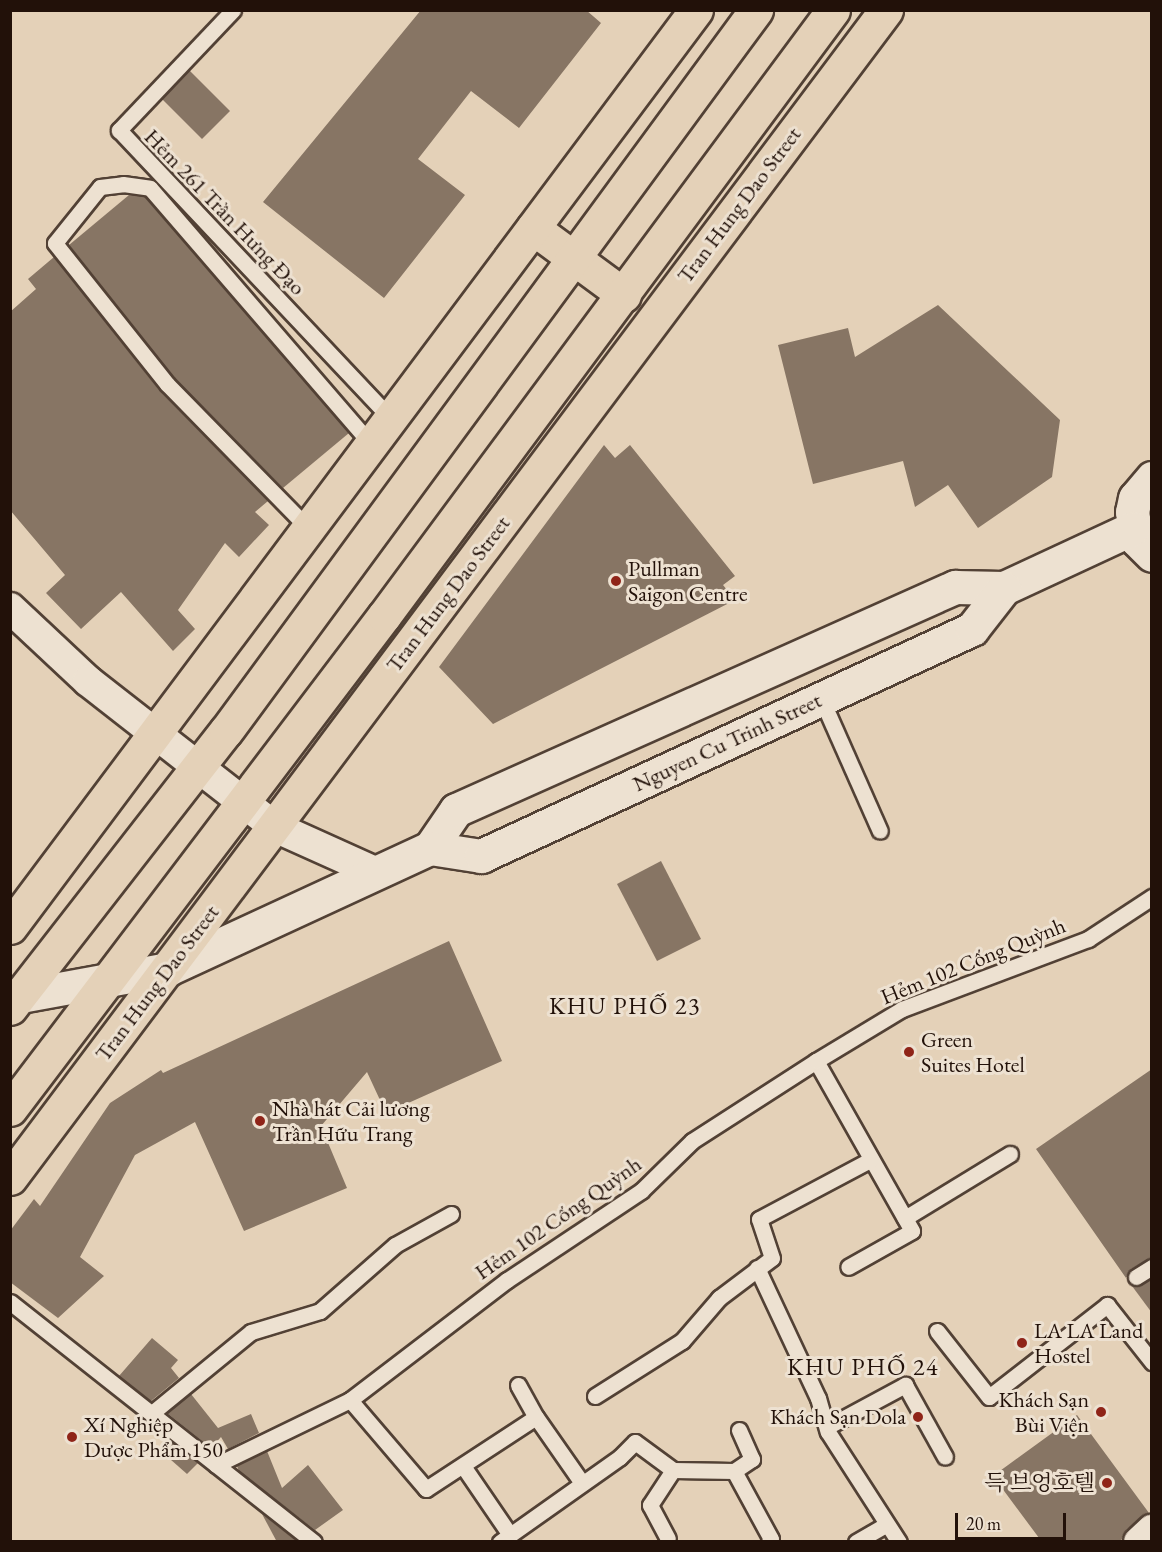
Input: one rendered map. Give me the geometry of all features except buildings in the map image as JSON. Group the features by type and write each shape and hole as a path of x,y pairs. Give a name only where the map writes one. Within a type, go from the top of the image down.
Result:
{"main road":[{"path":"10,927 154,732 310,530 389,417 429,369 696,10"},
{"path":"13,1001 199,767 572,257 756,10"},
{"name":"Tran Hung Dao Street","path":"10,1109 384,616 833,10"},
{"name":"Tran Hung Dao Street","path":"10,1178 886,10"},
{"path":"662,55 701,84"},
{"path":"766,102 798,126"},
{"path":"533,228 624,295"},
{"path":"429,369 471,396"},
{"path":"564,375 594,398"},
{"path":"487,478 518,499"},
{"path":"330,502 370,533"},
{"path":"384,616 413,640"}],"street":[{"path":"1152,477 1135,498 1133,528 1137,540 1152,555"},
{"name":"Nguyen Cu Trinh Street","path":"1004,588 972,629 481,856 430,848 456,810 956,587 1004,588 1133,528"},
{"path":"10,609 88,681 275,827 375,872"},
{"path":"13,1001 168,969 430,848"},
{"path":"1139,1542 1152,1530"}],"lane":[{"name":"Hẻm 261 Trần Hưng Đạo","path":"233,10 119,130 389,417"},
{"path":"310,530 167,384 56,243 100,187 123,184 150,188 372,444"},
{"path":"821,698 880,831"},
{"name":"Hẻm 102 Cống Quỳnh","path":"216,1465 350,1400 507,1280 641,1191 692,1141 902,1009 1088,939 1152,897"},
{"path":"816,1062 912,1232 848,1267"},
{"path":"905,1218 1010,1154"},
{"path":"595,1396 682,1341 719,1298 772,1258 759,1219 870,1160"},
{"path":"152,1413 251,1332 320,1311 394,1245 451,1214"},
{"path":"1136,1277 1152,1267"},
{"path":"757,1268 818,1398 827,1427 885,1525 899,1542"},
{"path":"10,1302 314,1542"},
{"path":"937,1331 989,1397 1107,1305 1152,1362"},
{"path":"518,1385 536,1417 582,1483"},
{"path":"827,1427 905,1385 945,1457"},
{"path":"350,1400 426,1489 536,1417"},
{"path":"463,1466 505,1538 635,1442 673,1470 734,1471 752,1459 739,1430"},
{"path":"668,1539 650,1505 673,1470"},
{"path":"734,1471 771,1539 769,1542"},
{"path":"856,1542 885,1525"}],"place":[{"name":"Pullman Saigon Centre","path":"616,581"},
{"name":"Green Suites Hotel","path":"909,1052"},
{"name":"Nhà hát Cải lương Trần Hữu Trang","path":"260,1121"},
{"name":"LA LA Land Hostel","path":"1022,1343"},
{"name":"Khách Sạn Bùi Viện","path":"1101,1412"},
{"name":"Khách Sạn Dola","path":"918,1417"},
{"name":"Xí Nghiệp Dược Phẩm 150","path":"72,1437"},
{"name":"득 브엉호텔","path":"1107,1483"}],"district":[{"name":"KHU PHỐ 23","path":"625,1006"},
{"name":"KHU PHỐ 24","path":"863,1367"}]}
